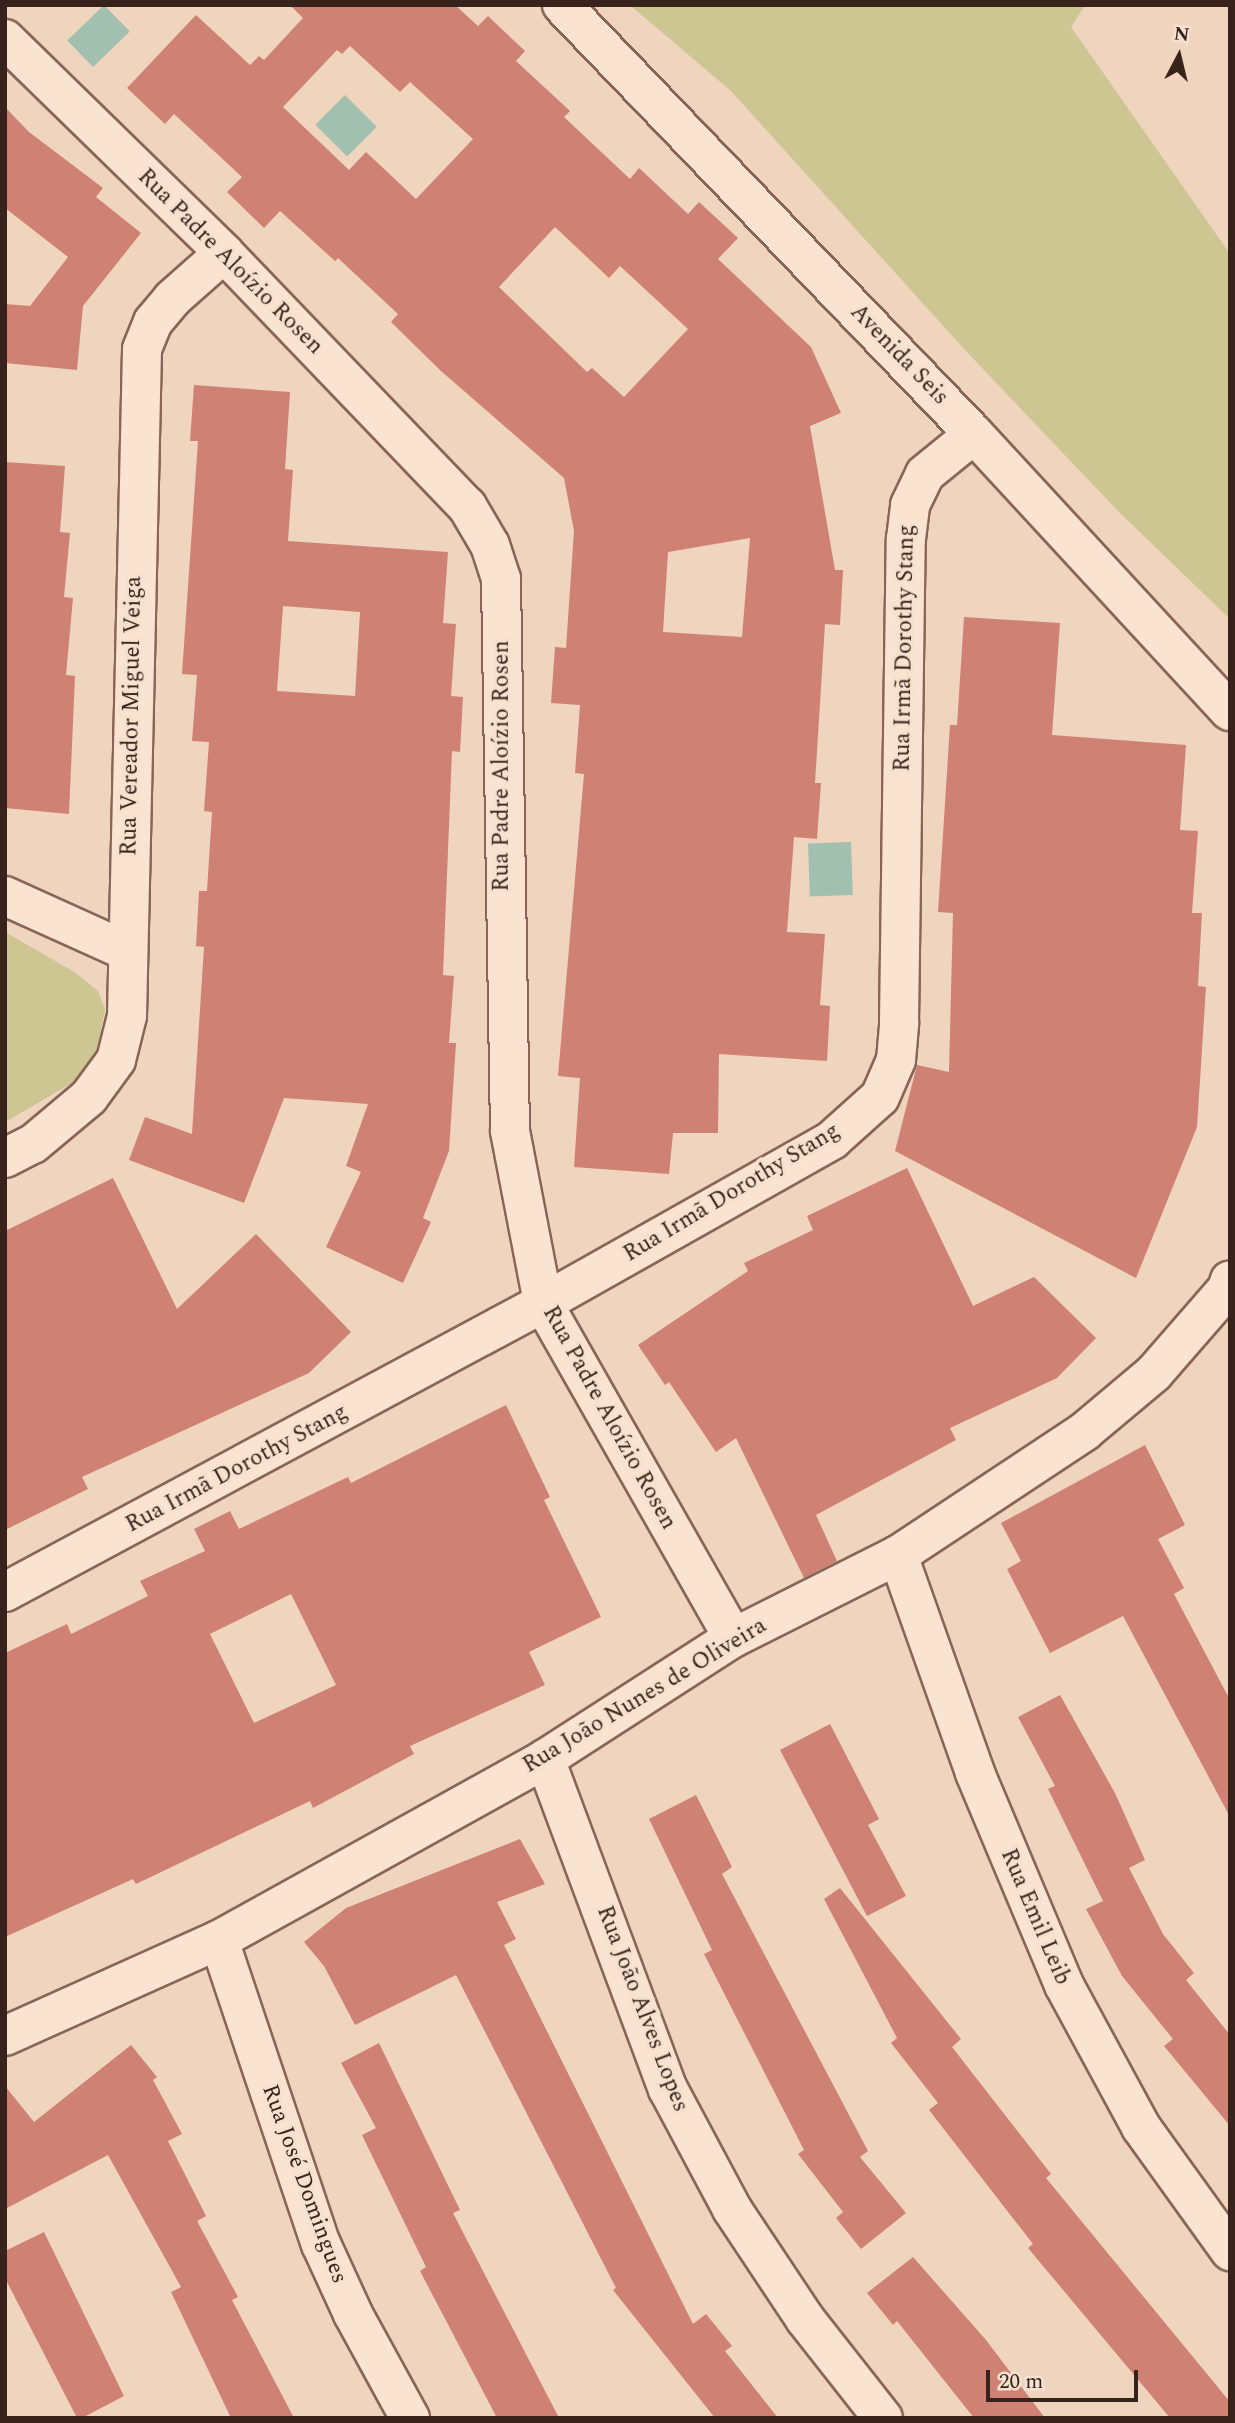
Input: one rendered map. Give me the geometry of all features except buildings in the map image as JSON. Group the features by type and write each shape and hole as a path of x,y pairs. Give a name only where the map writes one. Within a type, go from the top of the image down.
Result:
{"street":[{"name":"Avenida Seis","path":"562,5 975,434 1230,711"},
{"name":"Rua Padre Aloízio Rosen","path":"5,39 224,253 467,506 490,545 501,579 510,1131 543,1303 733,1638"},
{"name":"Rua Vereador Miguel Veiga","path":"5,1158 33,1144 89,1097 116,1060 127,1016 142,349 153,322 172,299 224,253"},
{"name":"Rua Irmã Dorothy Stang","path":"5,1592 543,1303 832,1140 880,1097 896,1060 899,1022 905,553 910,505 925,474 975,434"},
{"path":"5,896 127,951"},
{"name":"Rua João Nunes de Oliveira","path":"5,2036 219,1940 545,1759 733,1638 898,1555 1085,1431 1154,1373 1229,1289"},
{"name":"Rua Emil Leib","path":"898,1555 975,1773 1064,1985 1141,2127 1230,2251"},
{"name":"Rua João Alves Lopes","path":"545,1759 668,2089 732,2209 805,2319 883,2418"},
{"name":"Rua José Domingues","path":"219,1940 321,2244 353,2314 410,2418"}],"shaded area":[{"path":"104,5 130,32 93,67 67,40"},
{"path":"630,5 1085,5 1071,27 1230,254 1230,619 1120,513 965,350 731,91"},
{"path":"345,95 377,127 347,157 315,125"},
{"path":"851,842 853,895 810,896 808,844"},
{"path":"5,932 76,973 98,991 105,1009 96,1056 79,1079 5,1122"}]}
